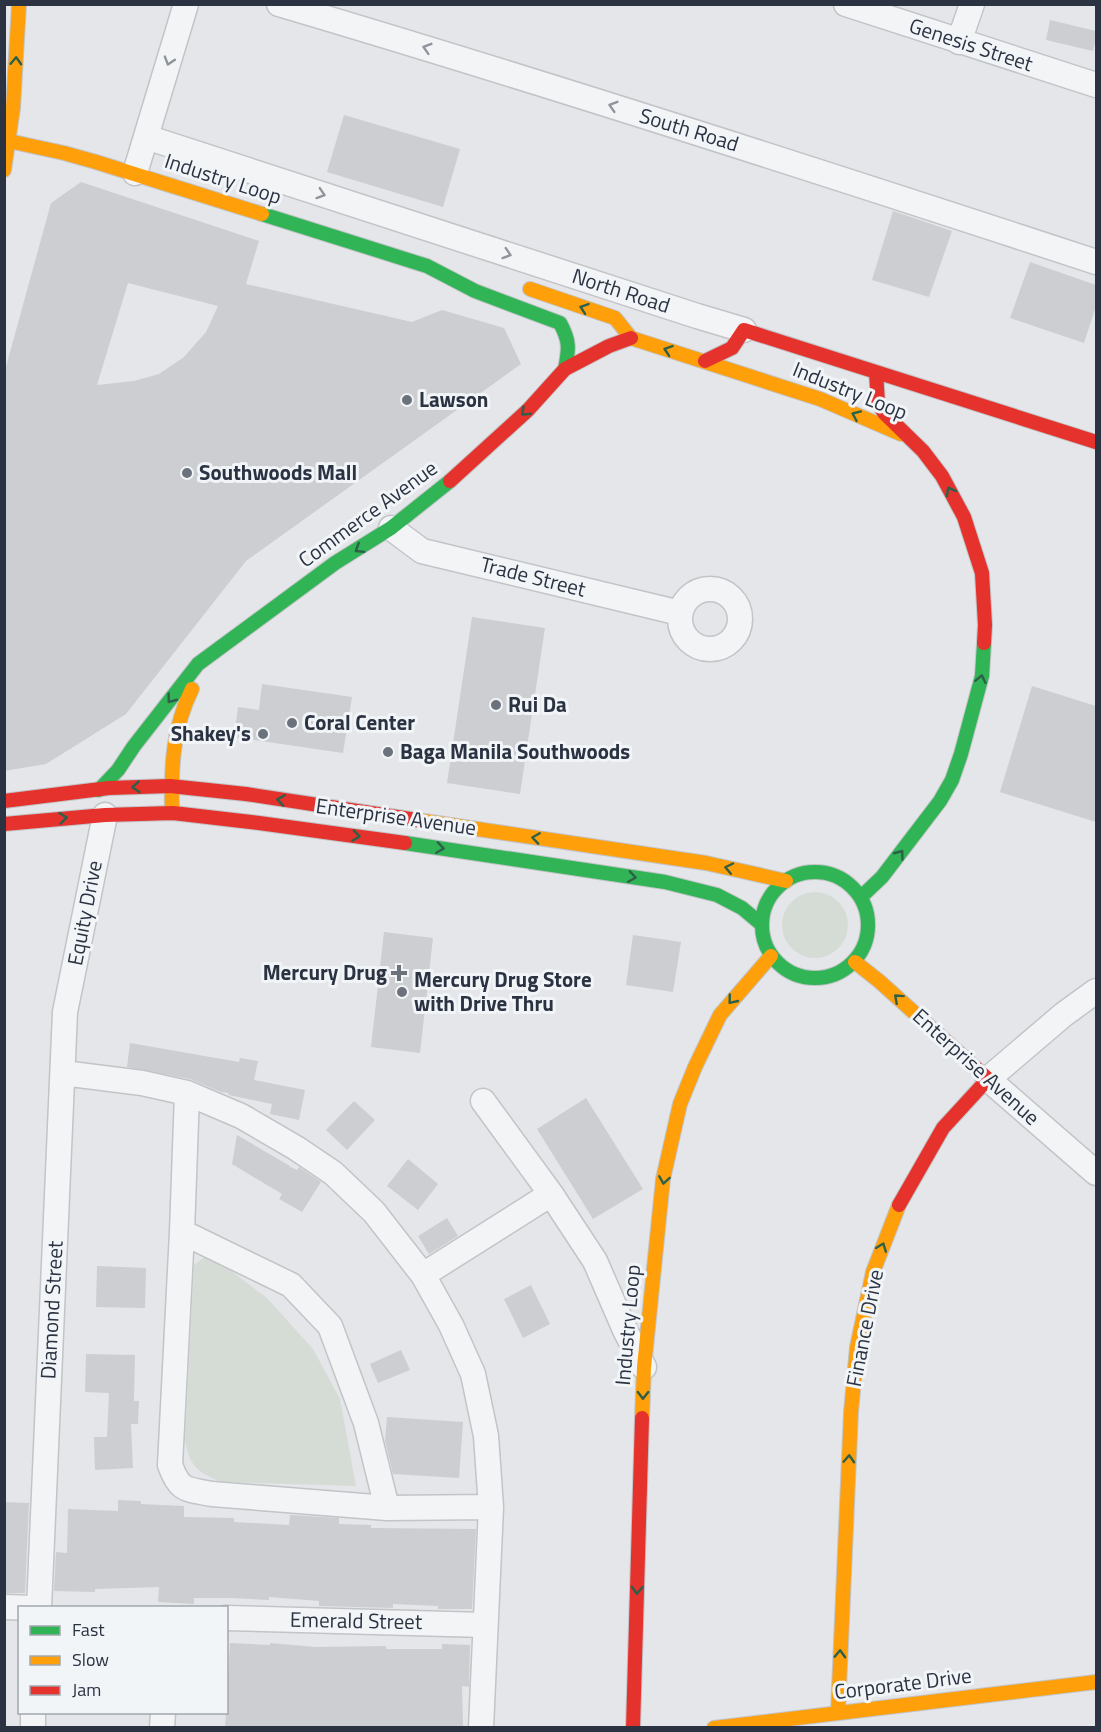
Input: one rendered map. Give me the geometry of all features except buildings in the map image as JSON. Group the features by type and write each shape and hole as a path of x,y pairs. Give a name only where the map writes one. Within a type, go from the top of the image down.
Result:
{"main road":[{"path":"4,170 16,72 19,4"},
{"name":"Industry Loop","path":"7,140 135,173 427,266 475,291 560,323 567,336 569,351 565,369"},
{"name":"Industry Loop","path":"427,266 450,266"},
{"name":"Industry Loop","path":"516,285 615,318 631,338 820,399 910,438 942,476 964,517 982,573 985,625 982,676 952,780 936,806 882,877 861,897"},
{"path":"705,361 732,348 744,330"},
{"name":"North Road","path":"744,330 1096,442"},
{"name":"Commerce Avenue","path":"99,790 118,771 134,746 193,670 209,655 335,564 391,528 459,474 528,410 565,369 609,346 631,338"},
{"path":"876,372 878,403 884,413 910,438"},
{"name":"Commerce Avenue","path":"172,813 172,749 181,710 209,655"},
{"name":"Enterprise Avenue","path":"4,801 99,790 172,786 246,794 706,863 786,881"},
{"name":"Enterprise Avenue","path":"4,824 105,815 172,813 359,837 665,882 717,895 742,908 761,924"},
{"path":"820,872 832,875 848,884 861,897 868,913 869,930 864,948 855,962 844,971 819,979 805,978 792,974 771,956 764,941 761,924 771,895 786,881 808,873 820,872"},
{"name":"Industry Loop","path":"633,1728 644,1367 663,1179 680,1104 720,1015 771,956"},
{"name":"Enterprise Avenue","path":"855,962 988,1079"},
{"name":"Finance Drive","path":"838,1712 851,1412 857,1347 873,1272 898,1207 943,1128 988,1079"},
{"name":"Corporate Drive","path":"714,1728 1096,1682"}],"street":[{"path":"135,173 186,4"},
{"name":"South Road","path":"279,4 749,148 1096,262"},
{"name":"Genesis Street","path":"846,4 1096,85"},
{"path":"959,42 972,4"},
{"name":"North Road","path":"146,137 744,330"},
{"name":"Trade Street","path":"391,528 422,551 680,613"},
{"name":"Equity Drive","path":"66,1012 105,815"},
{"name":"Finance Drive","path":"988,1079 1063,1015 1096,992"},
{"name":"Diamond Street","path":"38,1606 66,1012"},
{"path":"63,1073 142,1083 187,1093 241,1116 333,1173 374,1212 423,1275 451,1325 473,1374 486,1436 491,1507 481,1728"},
{"name":"Enterprise Avenue","path":"988,1079 1096,1173"},
{"path":"187,1093 170,1465 177,1482 188,1489 212,1494 387,1508 491,1507"},
{"path":"483,1101 551,1194 595,1261 644,1367"},
{"path":"423,1275 551,1194"},
{"path":"182,1232 291,1285 330,1326 366,1423 387,1508"},
{"name":"Emerald Street","path":"228,1618 485,1625"}],"shaded area":[{"path":"815,892 828,894 838,902 846,912 848,925 846,938 838,948 828,956 815,958 802,956 792,948 784,938 782,925 784,912 792,902 802,894"},
{"path":"206,1256 222,1264 267,1298 313,1349 340,1399 356,1486 221,1482 201,1472 193,1463 185,1442 194,1265"}],"traffic: fast":[{"path":"262,214 427,266 475,291 560,323 568,345 565,369"},
{"path":"99,790 118,770 198,664 335,563 391,528 450,481"},
{"path":"861,897 882,877 940,801 952,780 982,676 984,643"},
{"path":"405,843 665,882 717,895 742,908 761,924"},
{"path":"815,872 835,876 853,887 864,905 868,925 864,945 853,963 835,974 815,978 795,974 777,963 766,945 762,925 766,905 777,887 795,876 815,872"}],"traffic: slow":[{"path":"4,170 13,108 19,4"},
{"path":"4,140 96,162 262,214"},
{"path":"530,289 615,318 631,338 820,399 901,434"},
{"path":"172,808 174,747 181,718 192,689"},
{"path":"417,820 706,863 786,881"},
{"path":"642,1418 644,1367 663,1179 680,1104 720,1015 771,956"},
{"path":"855,962 929,1026"},
{"path":"838,1712 851,1412 857,1347 873,1272 899,1205"},
{"path":"714,1728 1096,1682"}],"traffic: jam":[{"path":"705,361 732,348 744,330 1096,442"},
{"path":"450,481 528,410 565,369 609,346 631,338"},
{"path":"876,372 878,403 884,413 923,451 942,476 964,517 982,573 984,643"},
{"path":"4,801 109,788 170,786 246,794 417,820"},
{"path":"4,824 105,815 173,813 405,843"},
{"path":"899,1205 943,1128 988,1079 929,1026"},
{"path":"633,1728 642,1418"}],"place":[{"name":"Lawson","path":"407,400"},
{"name":"Southwoods Mall","path":"187,473"},
{"name":"Rui Da","path":"496,705"},
{"name":"Coral Center","path":"292,723"},
{"name":"Shakey's","path":"263,734"},
{"name":"Baga Manila Southwoods","path":"388,752"},
{"name":"Mercury Drug","path":"399,973"},
{"name":"Mercury Drug Store with Drive Thru","path":"402,992"}]}
